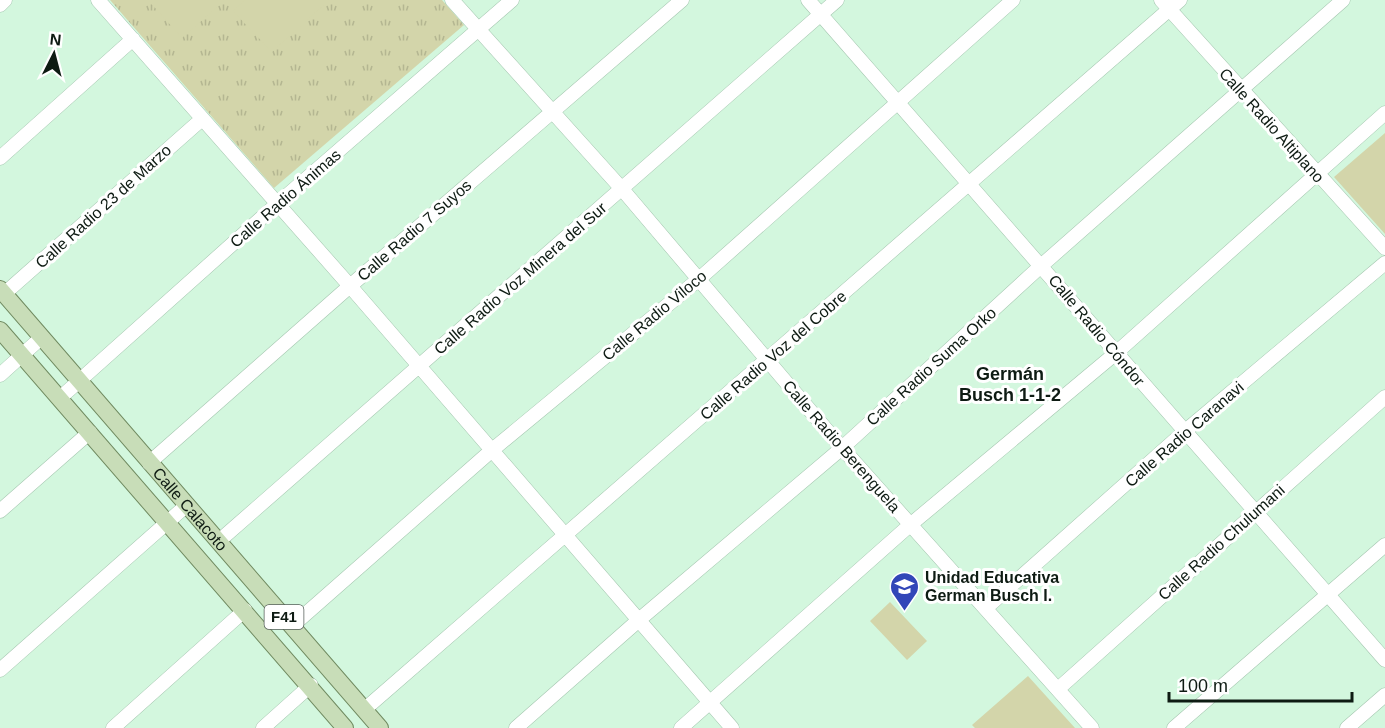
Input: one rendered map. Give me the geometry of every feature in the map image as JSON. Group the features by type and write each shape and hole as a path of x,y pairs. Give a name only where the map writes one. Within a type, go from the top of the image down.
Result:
{"main road":[{"name":"Calle Calacoto","path":"2,291 380,728"},
{"name":"Calle Calacoto","path":"0,330 166,523 311,686 345,728"}],"street":[{"path":"0,4 5,0"},
{"path":"98,0 276,205 350,286 732,728"},
{"name":"Calle Radio Berenguela","path":"452,0 622,189 842,448 1092,728"},
{"name":"Calle Radio Ánimas","path":"60,398 276,205 512,0"},
{"name":"Calle Radio 7 Suyos","path":"149,463 551,111 682,0"},
{"name":"Calle Radio Cóndor","path":"808,0 1385,660"},
{"name":"Calle Radio Voz Minera del Sur","path":"219,542 233,526 837,0"},
{"name":"Calle Radio Viloco","path":"292,626 491,451 699,279 1013,0"},
{"name":"Calle Radio Voz del Cobre","path":"365,710 971,184 1165,5 1180,0"},
{"name":"Calle Radio Suma Orko","path":"516,728 640,619 842,448 1042,265 1343,0"},
{"name":"Calle Radio Altiplano","path":"1165,5 1241,92 1385,248"},
{"path":"0,158 133,39"},
{"path":"681,728 910,525 1116,353 1385,113"},
{"name":"Calle Radio 23 de Marzo","path":"2,291 202,119"},
{"name":"Calle Radio Caranavi","path":"986,608 1184,432 1385,263"},
{"path":"0,375 42,337"},
{"name":"Calle Radio Chulumani","path":"1058,689 1385,397"},
{"path":"0,511 90,432"},
{"path":"0,670 187,505"},
{"path":"1174,728 1385,545"},
{"path":"113,728 245,610"},
{"path":"263,728 311,686"},
{"path":"1347,728 1385,695"}],"green space":[{"path":"110,0 442,0 464,25 274,188"},
{"path":"148,0 225,0 182,38"},
{"path":"245,0 329,0 272,52 233,11"},
{"path":"1385,133 1385,234 1334,177"},
{"path":"890,602 927,641 907,660 870,621"},
{"path":"1028,676 1075,728 975,728 972,725"}],"place":[{"name":"Unidad Educativa German Busch I.","path":"904,612"}],"district":[{"name":"Germán Busch 1-1-2","path":"1010,384"}]}
